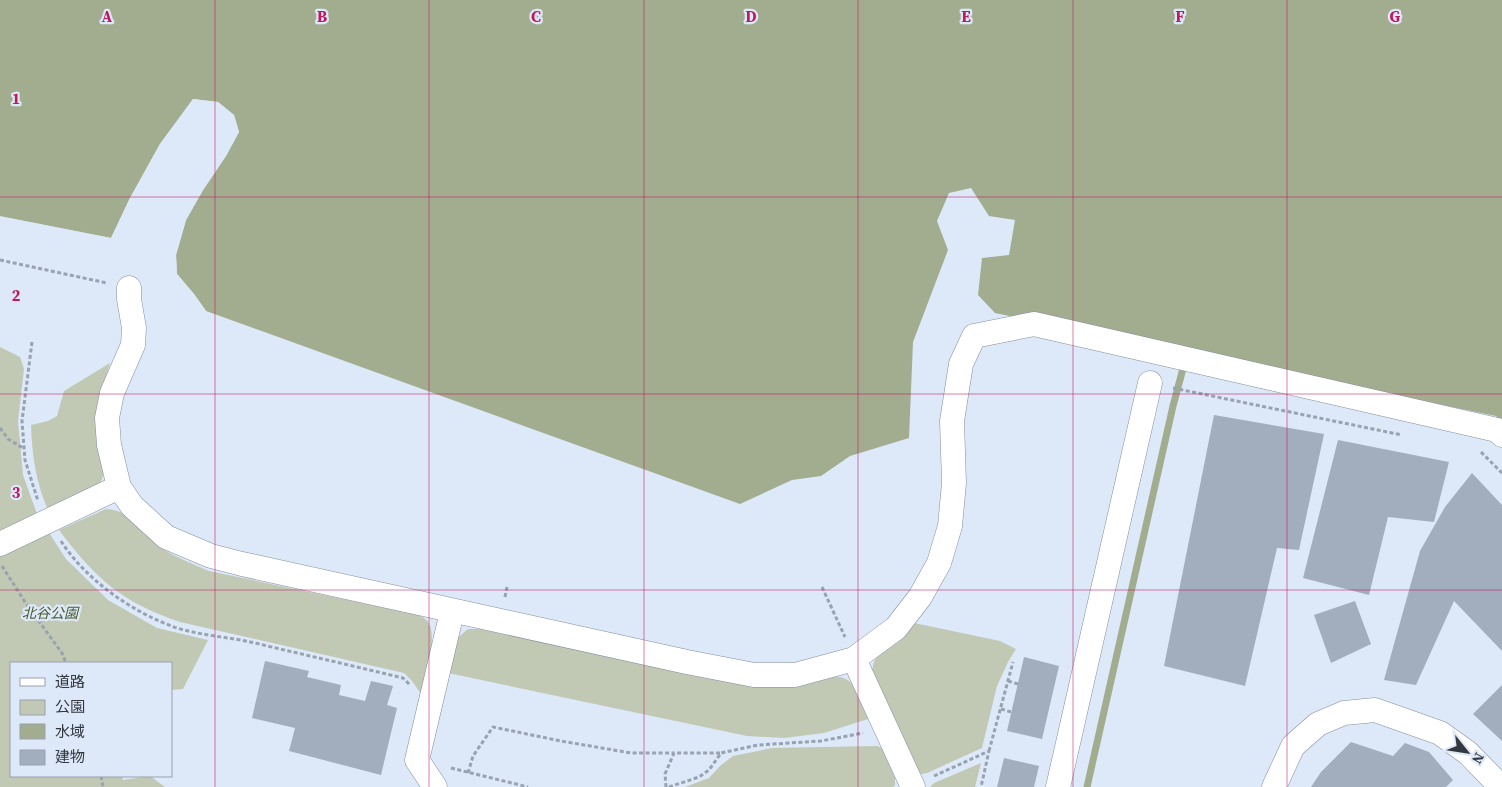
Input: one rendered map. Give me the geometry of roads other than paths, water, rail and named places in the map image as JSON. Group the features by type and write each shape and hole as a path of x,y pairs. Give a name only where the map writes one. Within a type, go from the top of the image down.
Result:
{"street":[{"path":"129,288 134,328 133,346 112,393 107,418 108,445 119,486 132,506 166,537 211,556 452,612 754,675 796,674 854,658 896,628 920,597 939,563 950,526 954,483 952,421 961,364 974,336 1034,324 1497,430 1502,435"},
{"path":"1058,787 1150,383"},
{"path":"0,544 49,522 119,486"},
{"path":"436,787 417,760 452,612"},
{"path":"854,658 913,787"},
{"path":"1274,787 1293,746 1318,724 1344,713 1375,710 1440,733 1468,753 1501,787"}],"water":[{"path":"0,0 1502,0 1502,423 1496,416 995,313 978,295 982,258 1009,255 1015,220 989,216 971,188 949,193 937,221 948,250 913,342 909,438 850,456 821,476 792,480 740,504 206,311 177,274 176,255 186,220 239,132 234,115 218,102 193,99 160,144 130,198 111,238 0,216"}],"waterway":[{"path":"1087,787 1173,406 1185,361"}],"park label":[{"name":"北谷公園","path":"50,613"}]}
